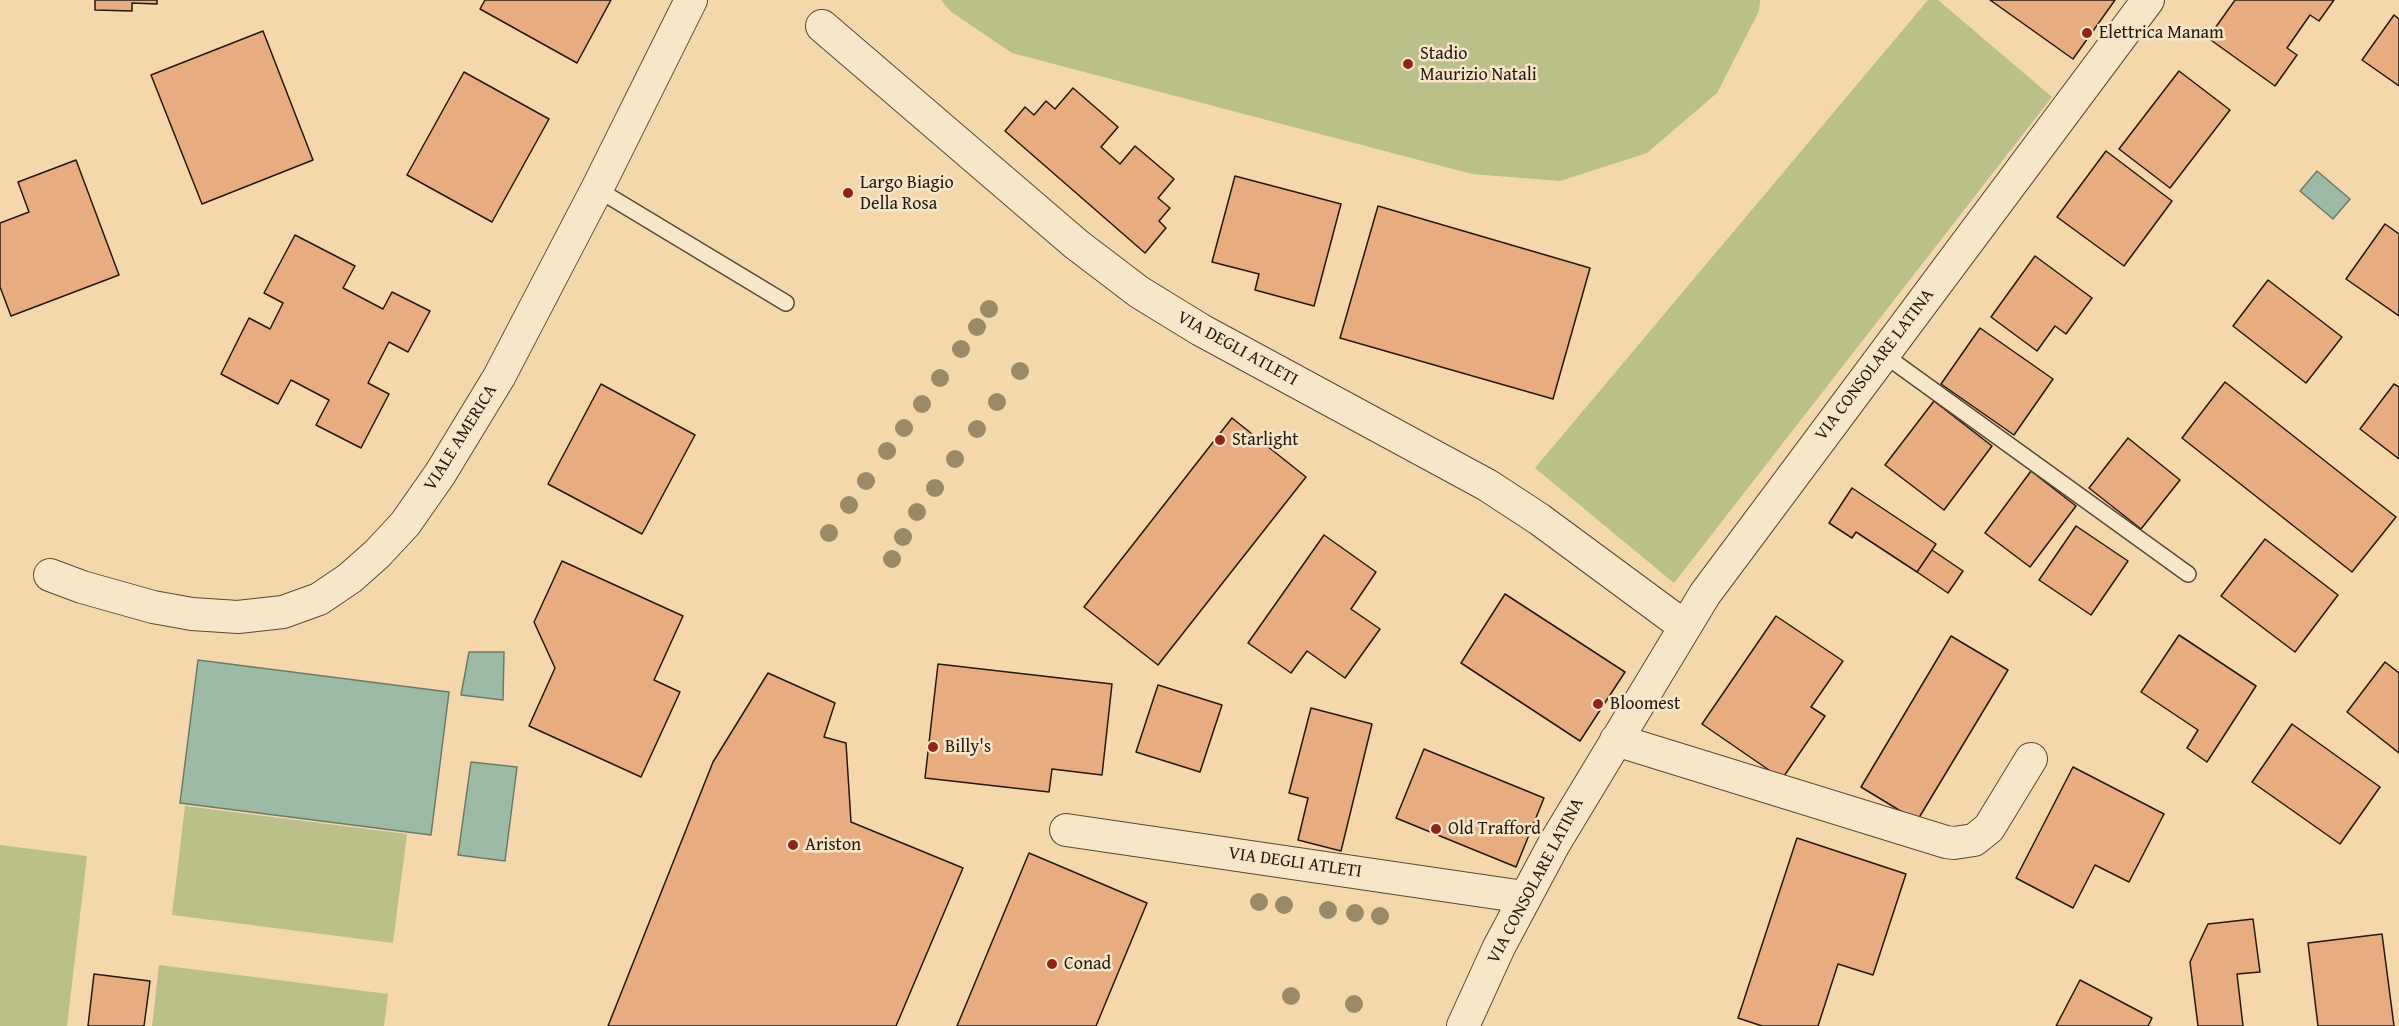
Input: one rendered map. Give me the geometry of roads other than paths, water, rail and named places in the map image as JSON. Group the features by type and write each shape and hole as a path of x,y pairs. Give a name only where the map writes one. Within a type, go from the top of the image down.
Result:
{"street":[{"name":"VIALE AMERICA","path":"50,575 82,587 153,607 192,614 238,617 292,608 319,599 350,578 377,554 405,524 458,446 513,352 691,0"},
{"name":"VIA CONSOLARE LATINA","path":"1463,1026 1524,897 1684,626 1730,558 2148,0"},
{"name":"VIA DEGLI ATLETI","path":"822,26 1076,244 1138,292 1201,330 1487,485 1539,519 1684,626"},
{"path":"1616,740 1954,843 1974,840 1989,828 2031,759"},
{"name":"VIA DEGLI ATLETI","path":"1066,830 1524,897"}],"lane":[{"path":"597,189 786,303"},
{"path":"1883,354 2188,574"}],"place":[{"name":"Elettrica Manam","path":"2087,33"},
{"name":"Stadio Maurizio Natali","path":"1408,64"},
{"name":"Largo Biagio Della Rosa","path":"848,193"},
{"name":"Starlight","path":"1220,440"},
{"name":"Bloomest","path":"1598,704"},
{"name":"Billy's","path":"933,747"},
{"name":"Old Trafford","path":"1436,829"},
{"name":"Ariston","path":"793,845"},
{"name":"Conad","path":"1052,964"}]}
